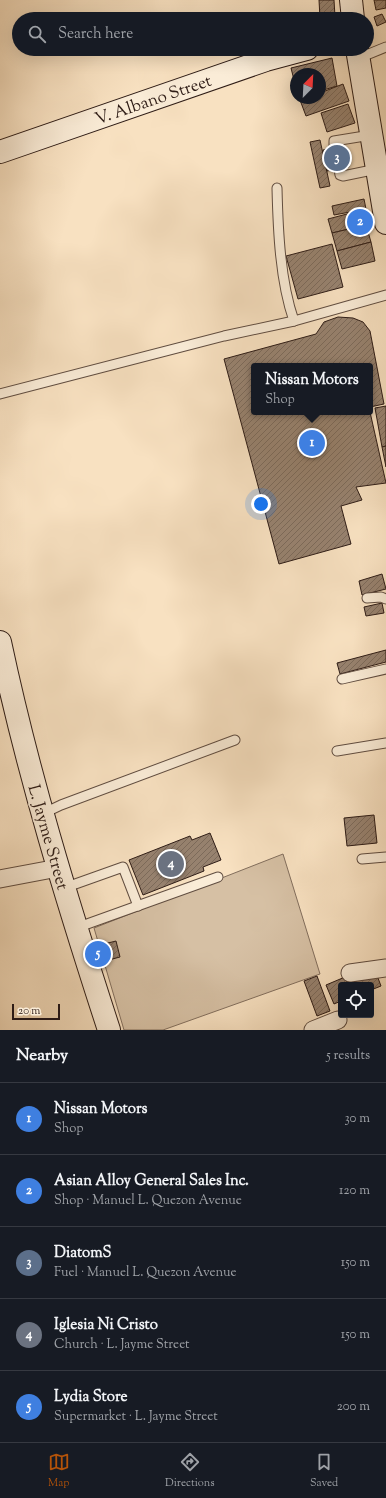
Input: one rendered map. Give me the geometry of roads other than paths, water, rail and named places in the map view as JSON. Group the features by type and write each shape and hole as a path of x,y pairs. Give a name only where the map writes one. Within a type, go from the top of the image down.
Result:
{"street":[{"path":"351,0 352,12"},
{"name":"V. Albano Street","path":"0,152 281,56"},
{"path":"358,56 386,223"},
{"name":"L. Jayme Street","path":"0,642 5,691 41,814 108,1030"},
{"path":"0,879 58,868"},
{"path":"350,973 386,968"},
{"path":"313,1030 338,1020"}],"lane":[{"path":"374,50 386,47"},
{"path":"334,147 334,141 371,135"},
{"path":"339,169 340,175 343,176 377,169"},
{"path":"277,188 278,232 290,308 294,321"},
{"path":"0,394 224,336 294,321 386,294"},
{"path":"367,598 386,598"},
{"path":"342,679 386,669"},
{"path":"41,814 235,740"},
{"path":"337,752 386,743"},
{"path":"362,858 386,857"},
{"path":"64,888 123,867 138,906"},
{"path":"76,928 218,877"}],"place":[{"name":"DiatomS","path":"337,158"},
{"name":"Asian Alloy General Sales Inc.","path":"360,222"},
{"name":"Nissan Motors","path":"312,443"},
{"name":"Iglesia Ni Cristo","path":"171,864"},
{"name":"Lydia Store","path":"98,954"}]}
